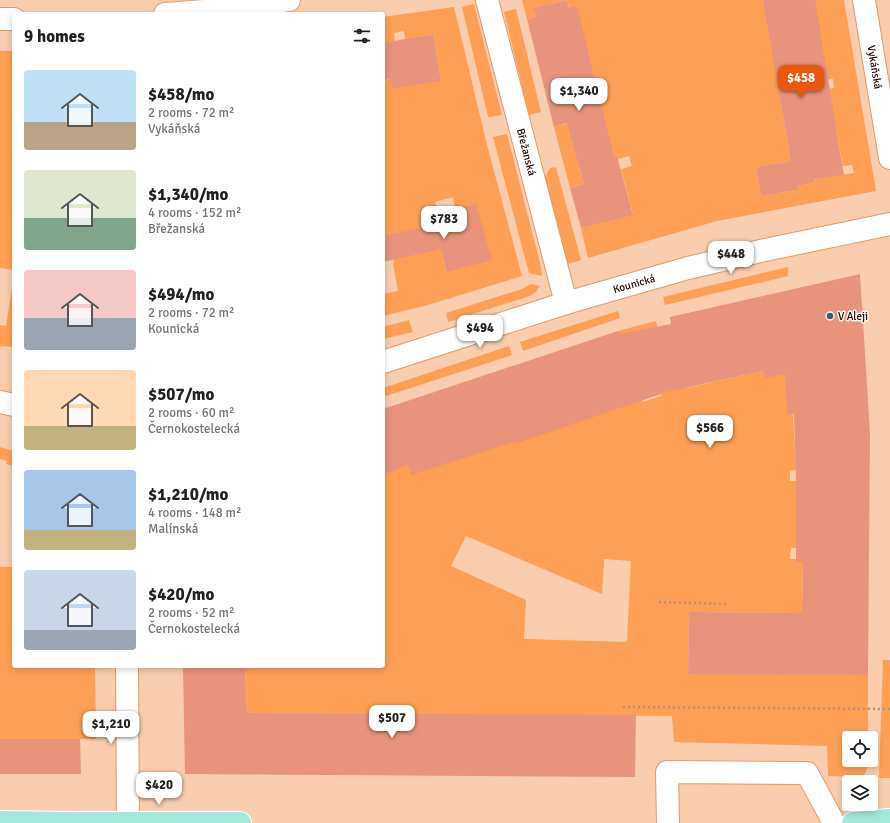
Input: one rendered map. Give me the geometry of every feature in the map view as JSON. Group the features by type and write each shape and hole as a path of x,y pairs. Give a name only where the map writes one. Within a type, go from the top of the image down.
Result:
{"main road":[{"path":"853,823 890,820"},
{"path":"0,822 72,823"},
{"path":"79,823 240,823"}],"street":[{"path":"191,12 289,0"},
{"name":"Břežanská","path":"487,0 566,303"},
{"name":"Vykáňská","path":"864,0 890,158"},
{"path":"0,19 12,18"},
{"name":"Kounická","path":"385,361 566,303 688,268 890,224"},
{"path":"0,402 12,405"},
{"path":"127,668 128,823"},
{"path":"668,823 667,772 807,773 834,823"}],"path":[{"path":"659,602 728,604"},
{"path":"623,707 890,709"}],"shaded area":[{"path":"522,0 566,0 535,8 537,16 527,19"},
{"path":"567,0 844,0 876,191 717,221 588,258 581,228 633,214 621,169 632,166 629,156 618,159 617,157 579,167 584,184 570,188 554,127 603,114","holes":["833,79 834,88 829,89 843,166 852,165 854,173 814,179 814,183 797,186 797,190 761,196 756,167 791,161 780,97 825,80"]},
{"path":"474,4 502,115 488,117 462,7"},
{"path":"454,7 486,141 522,276 428,305 385,316 385,294 398,291 393,256 385,239 385,80 391,79 441,81 433,34 405,39 404,31 394,33 395,41 385,43 385,17","holes":["453,197 455,210 447,272 441,249 438,250 431,226 435,225 432,216 440,214 435,202"]},
{"path":"516,9 541,112 529,115 504,12"},
{"path":"0,51 12,51 12,270 0,268"},
{"path":"507,134 542,276 529,273 493,137"},
{"path":"556,167 581,260 568,264 545,177 550,168"},
{"path":"788,267 788,276 665,305 663,297"},
{"path":"531,284 540,286 537,291 530,296 448,322 446,313 522,289"},
{"path":"12,288 12,347 0,346 0,325 6,326"},
{"path":"618,311 620,318 523,351 520,342"},
{"path":"409,320 413,332 385,339 385,326"},
{"path":"656,321 663,352 681,367 686,388 763,371 765,377 770,377 803,358 787,408 787,415 793,414 796,470 790,471 790,481 796,481 796,548 791,548 790,559 796,559 803,562 802,596 807,614 689,612 688,673 868,675 868,731 842,731 842,767 867,767 863,775 828,776 827,746 674,742 672,716 247,713 245,668 385,668 385,473 408,465 661,396 652,363 627,358 618,331","holes":["466,536 602,594 604,559 631,561 627,642 524,639 526,600 451,566"]},
{"path":"509,346 512,355 385,396 385,387"},
{"path":"0,447 12,450 12,466 6,464 7,461 0,459"},
{"path":"0,567 12,567 12,668 95,668 96,739 0,739"},
{"path":"883,660 890,660 890,778 879,778"}],"building":[{"path":"567,0 569,8 577,6 614,157 617,156 633,215 581,228 570,188 584,184 567,123 554,127 527,19 537,16 534,8"},
{"path":"763,0 815,0 844,175 814,179 814,183 797,186 797,190 761,196 756,167 791,161"},
{"path":"433,34 441,81 392,89 390,79 385,80 385,43"},
{"path":"476,204 492,260 447,272 441,249 385,262 385,235 435,226 432,215"},
{"path":"860,274 870,433 868,675 688,674 689,612 802,613 803,562 796,562 794,414 787,415 785,374 765,378 763,371 661,393 514,444 513,442 411,475 408,465 385,474 385,408 618,331 620,334 671,324 670,317"},
{"path":"183,668 245,668 247,713 636,715 635,777 185,774"},
{"path":"0,739 80,739 81,774 0,774"}],"place":[{"name":"V Aleji","path":"830,316"}]}
